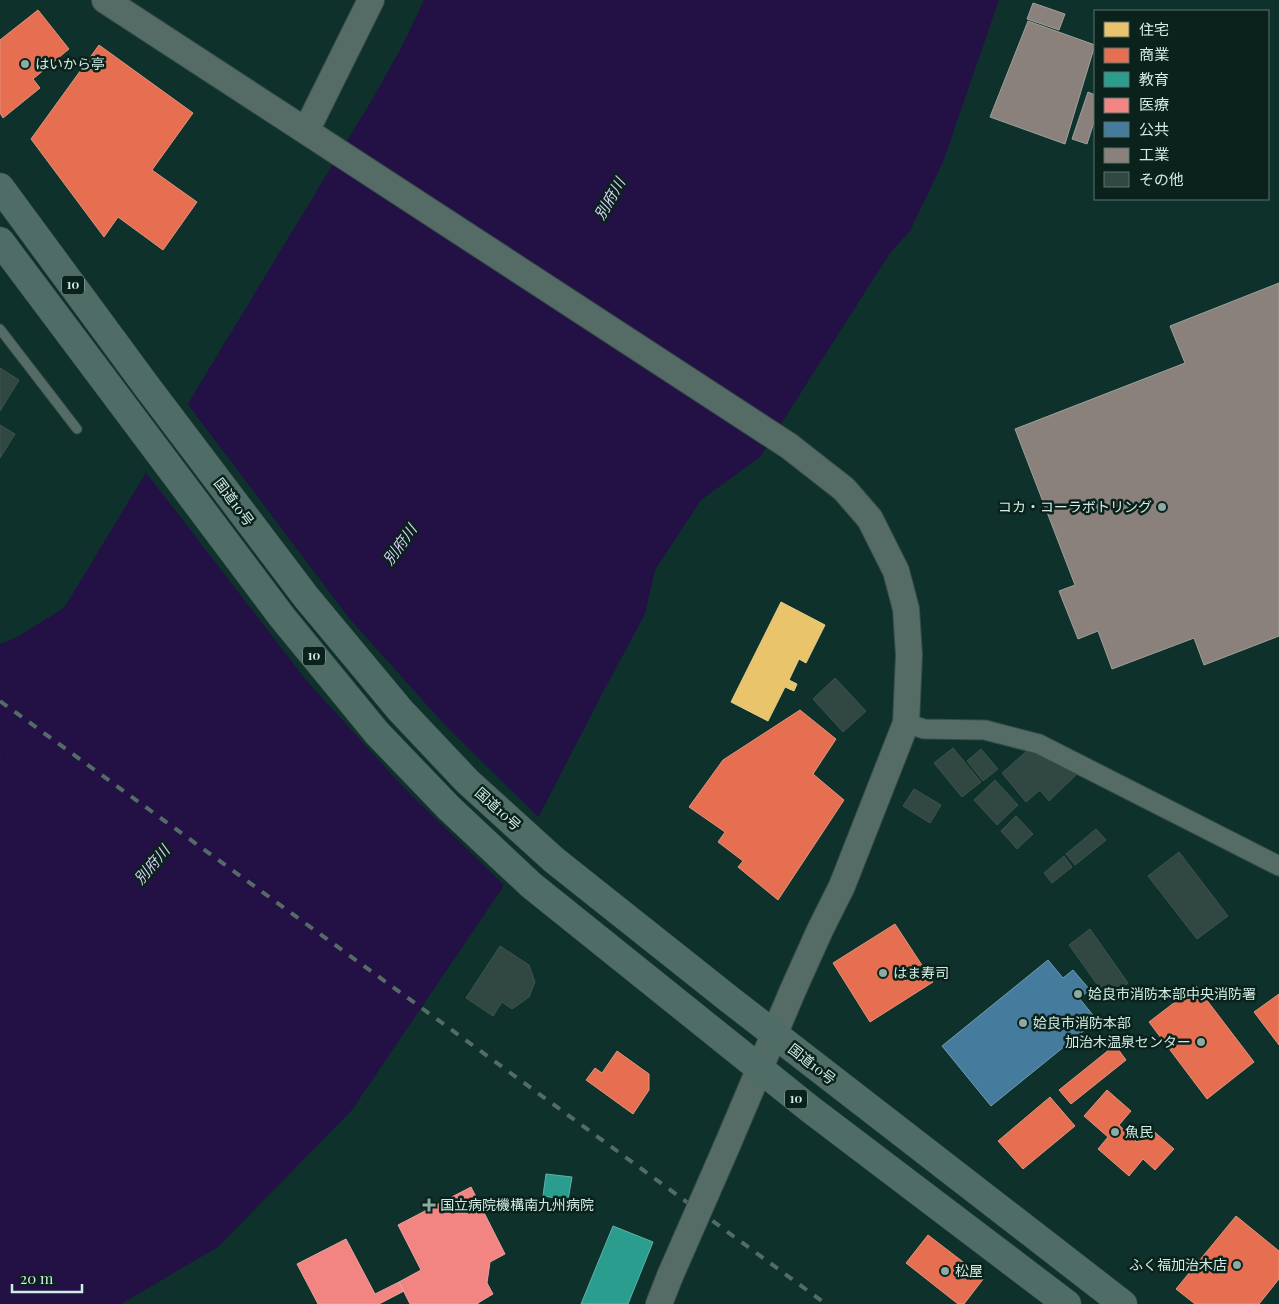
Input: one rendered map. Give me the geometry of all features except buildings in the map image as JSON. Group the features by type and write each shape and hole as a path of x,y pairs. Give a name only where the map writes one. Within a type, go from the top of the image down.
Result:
{"highway":[{"name":"国道10号","path":"0,187 145,384 306,597 400,710 467,781 554,860 1123,1304"},
{"name":"10","path":"0,241 282,617 377,732 449,808 531,885 760,1070 1068,1304"}],"street":[{"path":"105,0 789,446 844,489 870,520 896,571 906,608 909,655 906,723 842,886 816,939 658,1304"},
{"path":"306,131 372,0"},
{"path":"906,723 924,729 985,730 1039,744 1279,866"}],"lane":[{"path":"0,329 77,429"}],"water":[{"name":"別府川","path":"424,0 999,0 943,162 910,231 890,253 760,457 701,500 655,570 645,614 501,890 352,1110 218,1247 121,1304 0,1304 0,644 19,636 64,608 370,103 401,48"}],"pier":[{"path":"186,402 349,618 443,723 540,819 506,887 403,787 307,681 144,470"}],"railway":[{"path":"0,701 826,1304"}],"place":[{"name":"はいから亭","path":"25,64"},
{"name":"コカ・コーラボトリング","path":"1162,507"},
{"name":"はま寿司","path":"883,973"},
{"name":"姶良市消防本部中央消防署","path":"1078,994"},
{"name":"姶良市消防本部","path":"1023,1023"},
{"name":"加治木温泉センター","path":"1201,1042"},
{"name":"魚民","path":"1115,1132"},
{"name":"国立病院機構南九州病院","path":"429,1205"},
{"name":"ふく福加治木店","path":"1237,1265"},
{"name":"松屋","path":"945,1271"}]}
